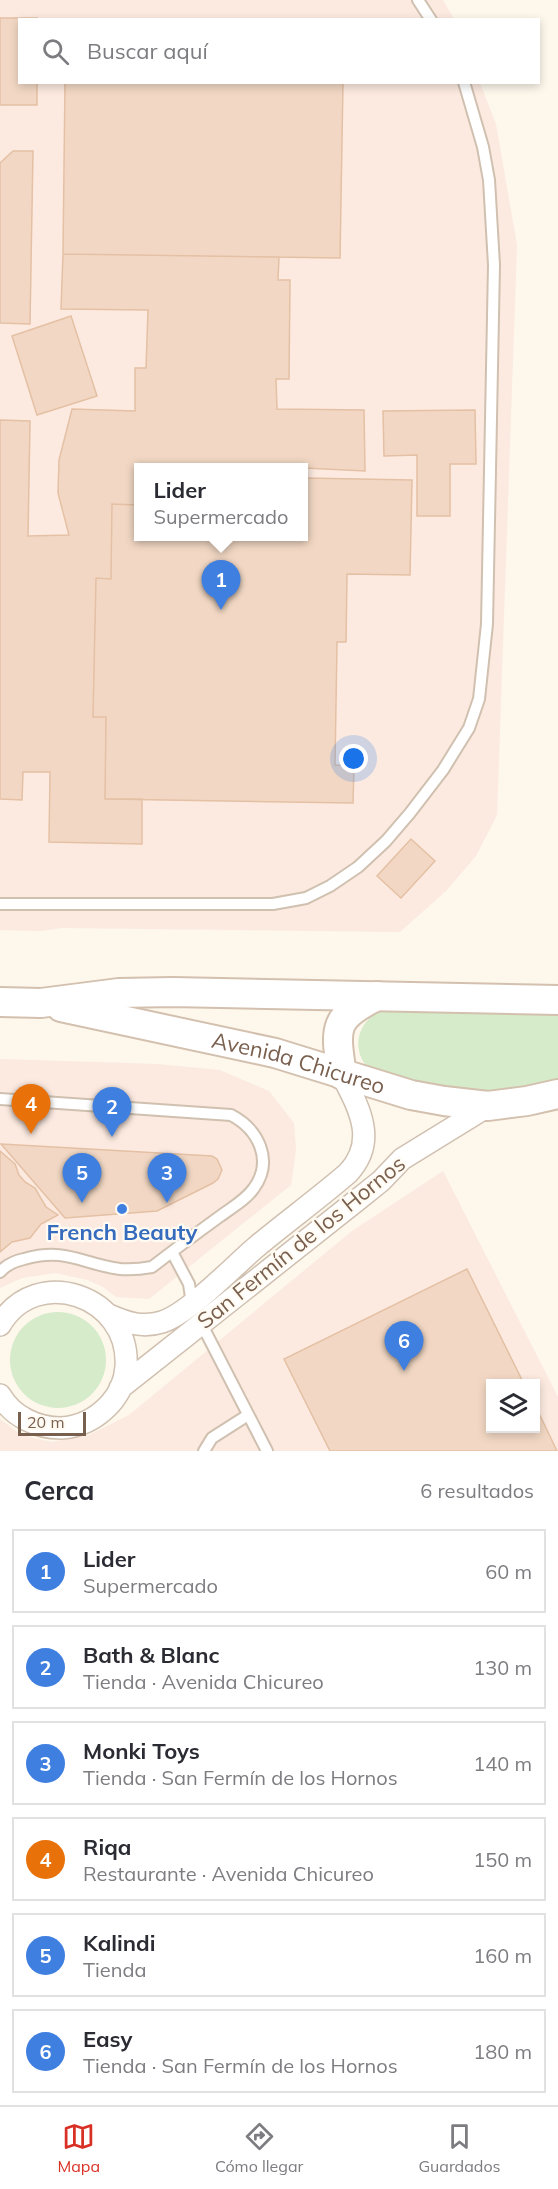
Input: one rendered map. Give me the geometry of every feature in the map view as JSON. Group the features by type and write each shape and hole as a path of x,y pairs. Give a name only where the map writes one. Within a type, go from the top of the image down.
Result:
{"main road":[{"name":"Avenida Chicureo","path":"0,1002 41,1003 130,993 558,1000"},
{"path":"342,1075 338,1037 342,1022 355,1007 377,996"},
{"name":"Avenida Chicureo","path":"41,1003 275,1053 411,1095 488,1106 558,1094"}],"street":[{"name":"San Fermín de los Hornos","path":"109,1315 137,1325 152,1325 165,1321 191,1303 356,1166 363,1149 365,1132 357,1102 342,1075"},
{"name":"San Fermín de los Hornos","path":"1,1397 12,1410 38,1425 67,1428 93,1418 114,1400 120,1388 381,1181 402,1159 488,1106"},
{"path":"0,1325 12,1310 23,1302 48,1293 62,1292 88,1299 109,1315 124,1342 125,1373 120,1388"}],"lane":[{"path":"418,0 430,18"},
{"path":"0,904 273,904 306,898 330,886 358,867 386,841 443,770 469,728 479,699 487,624 494,265 489,180 483,147 465,84"},
{"path":"0,1100 231,1115 250,1128 257,1138 263,1159 262,1169 254,1188 247,1196 152,1267 135,1270 118,1269 65,1255 51,1254 20,1260 4,1267 0,1272"},
{"path":"172,1252 189,1284 191,1303 267,1451"},
{"path":"204,1451 212,1438 248,1415"}],"shaded area":[{"path":"0,0 443,0 453,18 18,18 18,84 480,84 496,124 517,245 497,815 476,856 446,891 400,932 62,928 41,931 0,930"},
{"path":"0,1059 158,1064 220,1070 269,1091 294,1123 296,1150 291,1185 149,1299 116,1297 103,1287 88,1280 55,1273 22,1278 0,1288"},
{"path":"443,1171 558,1397 558,1451 0,1451 0,1419 21,1435 51,1442 89,1435 129,1415 352,1231"}],"green space":[{"path":"382,1009 558,1010 558,1084 483,1097 372,1073 360,1056 359,1038 366,1022"},
{"path":"58,1312 77,1315 92,1326 103,1341 106,1360 103,1379 92,1394 77,1405 58,1408 39,1405 24,1394 13,1379 10,1360 13,1341 24,1326 39,1315"}],"building":[{"path":"0,18 18,18 18,84 37,84 37,105 0,105"},
{"path":"65,84 343,84 340,258 63,254"},
{"path":"13,151 33,151 30,324 0,323 0,163"},
{"path":"63,254 279,257 278,280 290,280 289,379 276,379 277,409 364,410 365,471 308,468 308,463 134,463 134,505 112,504 111,579 96,578 93,717 106,717 105,799 142,799 142,844 49,842 50,772 23,772 22,800 0,799 0,420 30,421 28,536 69,535 58,493 59,460 72,409 135,411 135,368 146,368 148,310 61,309"},
{"path":"71,316 97,396 37,415 12,336"},
{"path":"475,410 476,464 450,464 450,516 417,516 417,455 384,456 383,411"},
{"path":"308,478 412,480 410,575 347,574 346,642 337,642 335,765 354,766 353,803 105,799 106,717 93,717 96,578 111,579 112,504 134,505 134,541 308,541"},
{"path":"411,839 435,861 401,898 377,876"},
{"path":"1,1144 212,1156 217,1159 222,1170 218,1179 213,1183 157,1211 65,1218"},
{"path":"0,1151 15,1164 19,1175 25,1182 35,1188 46,1207 58,1215 41,1224 30,1238 12,1242 0,1252"},
{"path":"467,1269 522,1379 486,1379 486,1433 540,1433 540,1415 557,1451 330,1451 284,1359"}],"place":[{"name":"Lider","path":"221,610"},
{"name":"Riqa","path":"31,1134"},
{"name":"Bath & Blanc","path":"112,1137"},
{"name":"Kalindi","path":"82,1203"},
{"name":"Monki Toys","path":"167,1203"},
{"name":"French Beauty","path":"122,1209"},
{"name":"Easy","path":"404,1371"}]}
